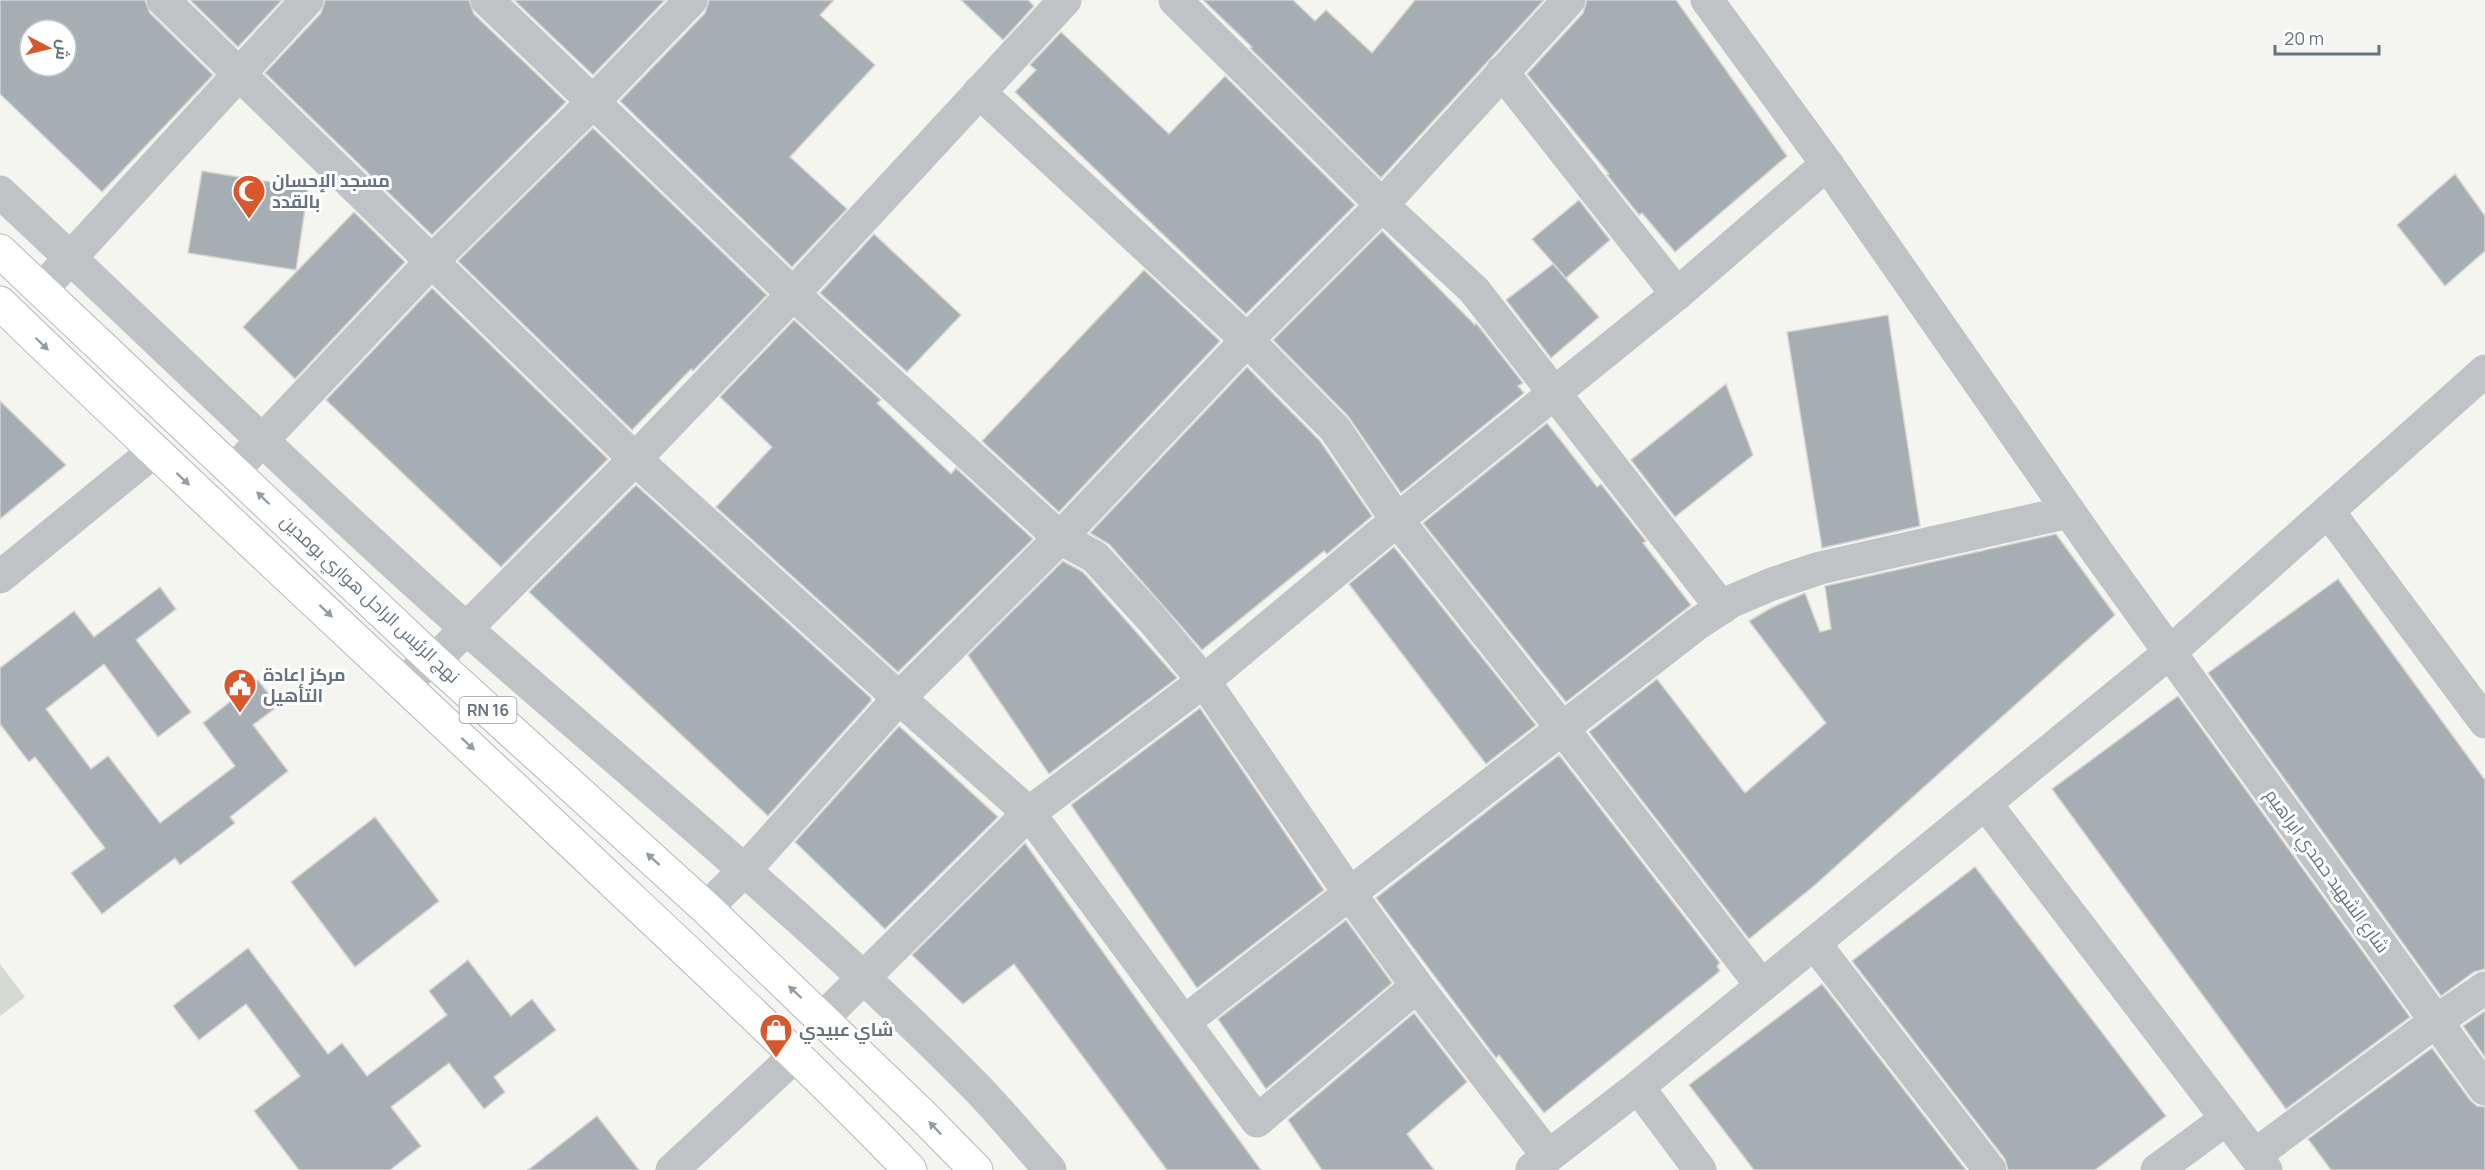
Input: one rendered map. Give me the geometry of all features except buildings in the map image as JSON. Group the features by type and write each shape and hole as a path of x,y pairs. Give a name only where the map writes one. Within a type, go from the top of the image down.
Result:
{"main road":[{"name":"نهج الرئيس الراحل هواري بومدين","path":"0,251 434,661 706,908 823,1018 976,1170"},
{"name":"RN 16","path":"0,303 153,452 401,681 796,1055 910,1170"}],"street":[{"path":"163,0 635,459 1029,813 1257,1121 1417,986"},
{"path":"40,290 237,73 307,0"},
{"path":"487,0 794,294 1060,538 1095,557 1151,618 1204,681 1539,1163 1638,1087 2169,653 2485,371"},
{"path":"234,470 431,262 593,102 691,0"},
{"path":"401,681 434,661 635,459 794,294 1065,0"},
{"path":"1175,0 1382,206 1474,290 1722,608"},
{"path":"706,908 744,871 899,698 1060,538 1247,340 1382,206 1569,0"},
{"name":"شارع الشهيد حمدي ابراهيم","path":"1707,0 1827,164 2169,653 2485,1089"},
{"path":"1502,72 1677,294"},
{"path":"979,92 1247,340 1335,429 1397,520 1563,728 1762,986"},
{"path":"823,1018 1029,813 1204,681 1554,391 1677,294 1827,164"},
{"path":"0,192 262,442 466,628 744,871 863,980 979,1090 1050,1170"},
{"path":"0,577 153,452"},
{"path":"2328,511 2485,722"},
{"path":"1184,1022 1697,624 1722,608 1772,584 1820,568 2069,512"},
{"path":"1985,803 2260,1163 2435,1022 2485,988"},
{"path":"1814,943 1990,1170"},
{"path":"672,1170 796,1055"},
{"path":"1638,1087 1700,1170"},
{"path":"2157,1170 2226,1119"}],"shaded area":[{"path":"0,964 25,997 0,1016"}],"place":[{"name":"مسجد الإحسان بالقدد","path":"249,220"},
{"name":"مركز إعادة التأهيل","path":"240,714"},
{"name":"شاي عبيدي","path":"776,1059"}]}
